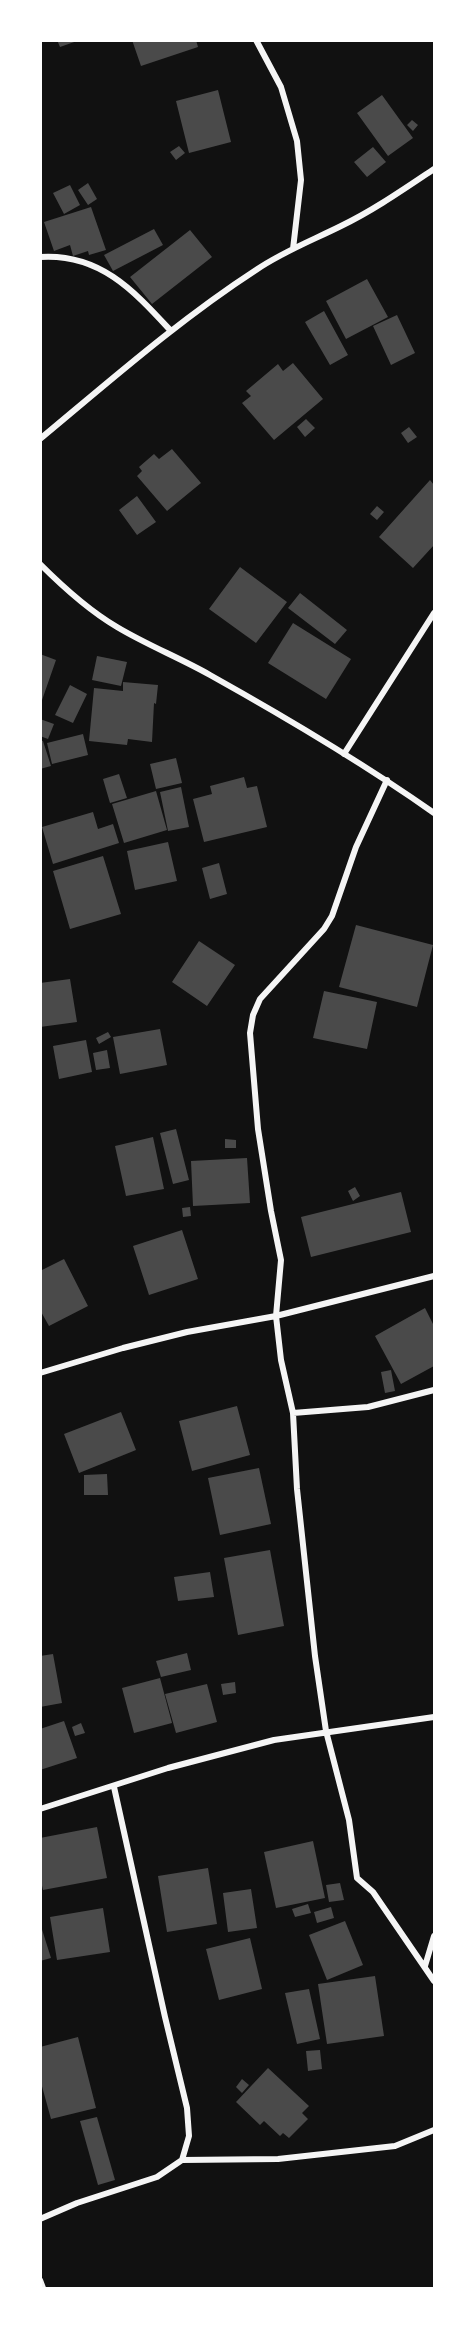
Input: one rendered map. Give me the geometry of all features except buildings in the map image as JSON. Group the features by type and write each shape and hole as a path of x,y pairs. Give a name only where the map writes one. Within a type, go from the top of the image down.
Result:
{"street":[{"path":"256,40 281,87 297,141 301,180 293,249"},
{"path":"40,439 115,374 189,315 258,268 343,225 435,169"},
{"path":"40,257 89,262 134,290 171,331"},
{"path":"40,564 71,595 117,627 197,668 387,780 435,813"},
{"path":"344,754 435,614"},
{"path":"387,780 356,847 332,916 324,929 260,999 253,1015 250,1033 254,1099 281,1260 276,1316 281,1360 293,1413 305,1575 326,1731 349,1820 357,1878 373,1892 435,1982"},
{"path":"40,1373 187,1332 276,1316 435,1276"},
{"path":"293,1413 368,1407 435,1390"},
{"path":"40,1809 168,1768 274,1740 435,1717"},
{"path":"114,1787 165,2017 188,2108 189,2136 182,2160"},
{"path":"425,1966 435,1936"},
{"path":"40,2219 77,2203 157,2177 182,2160 278,2159 394,2146 435,2130"},
{"path":"40,2280 43,2289"}]}
